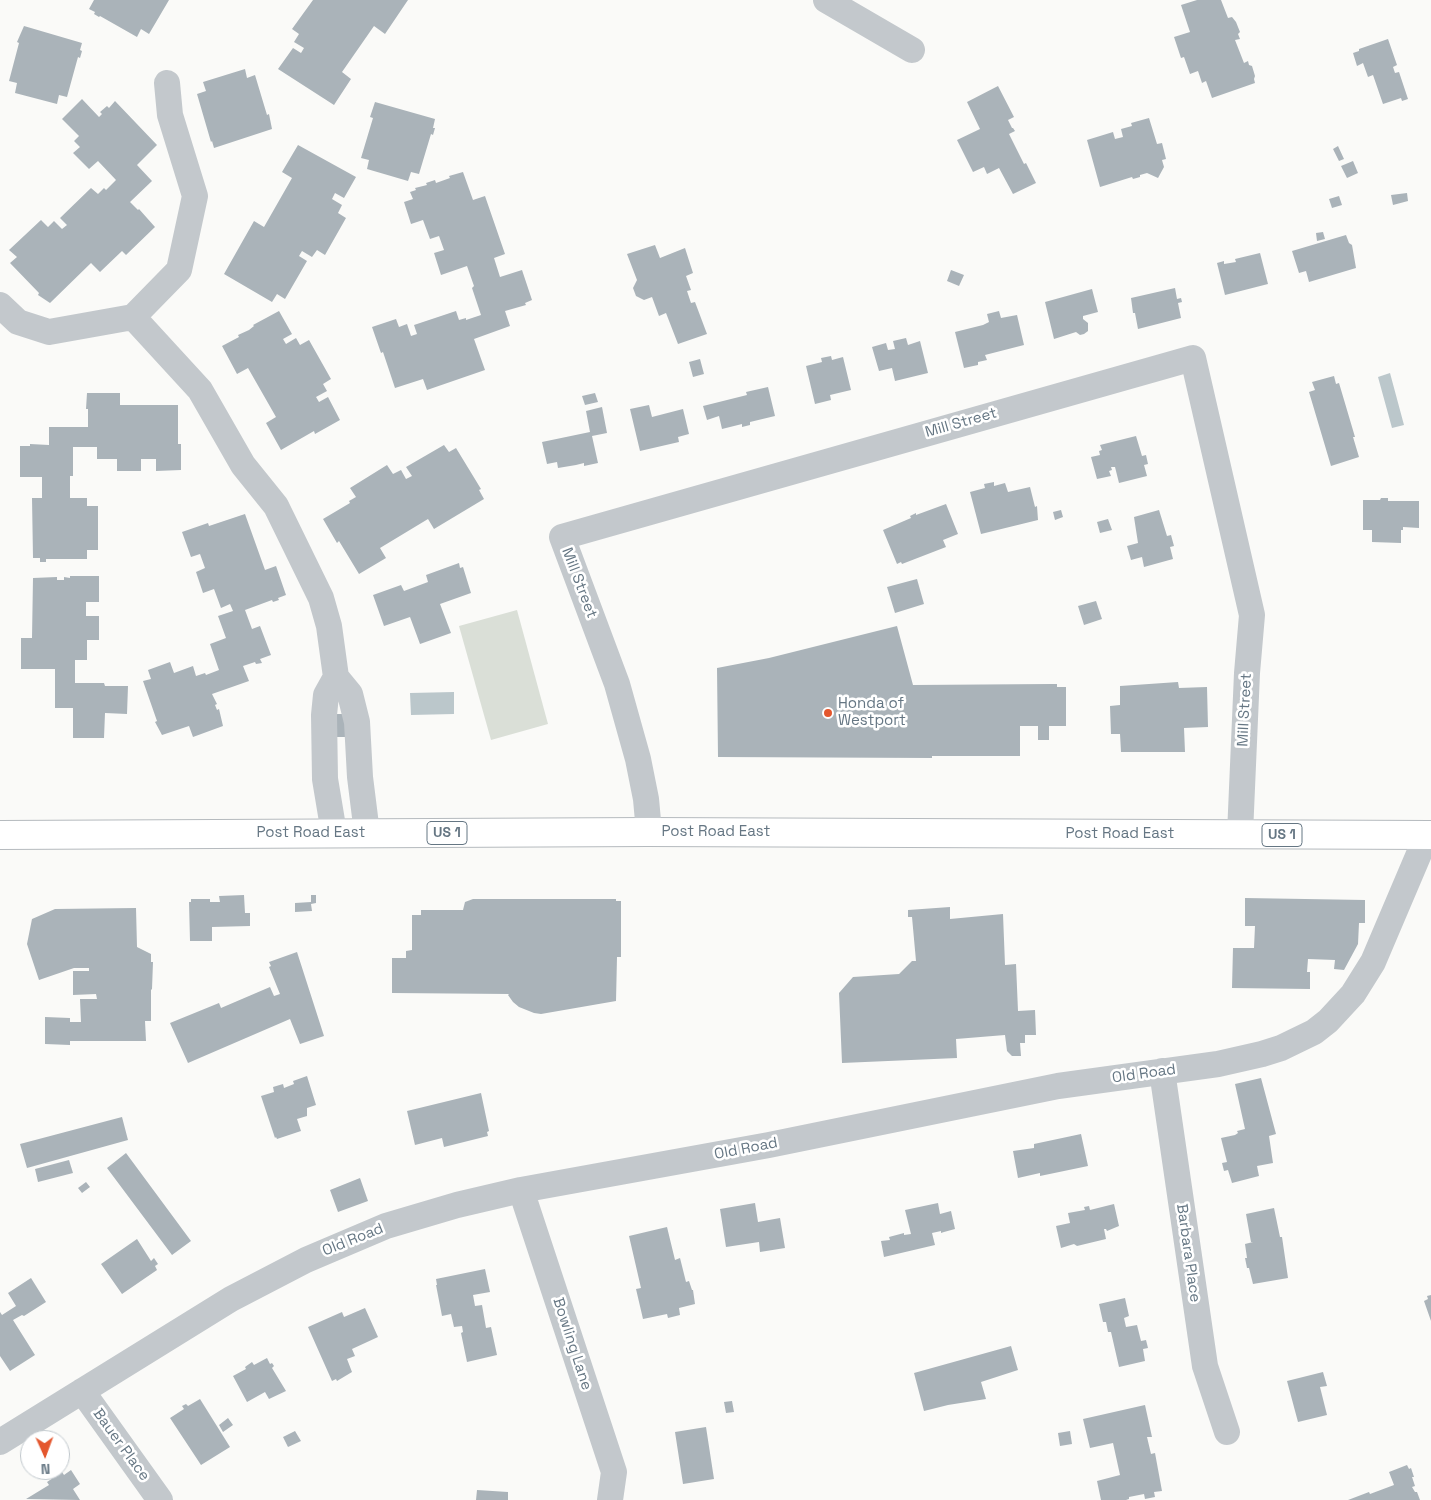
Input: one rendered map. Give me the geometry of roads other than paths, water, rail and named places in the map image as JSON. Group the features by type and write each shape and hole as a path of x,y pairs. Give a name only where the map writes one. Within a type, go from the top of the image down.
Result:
{"main road":[{"name":"Post Road East","path":"0,834 650,832 1429,835"}],"street":[{"path":"826,0 912,50"},
{"path":"0,305 18,322 49,332 133,317 179,270 195,196 170,115 167,83"},
{"path":"133,317 200,390 243,465 276,506 321,598 329,626 336,677 350,694 357,722 360,777 367,833"},
{"name":"Mill Street","path":"650,832 639,766 617,684 562,537 1194,358 1252,615 1247,673 1240,834"},
{"path":"334,833 326,779 324,715 326,695 336,677"},
{"name":"Old Road","path":"0,1442 231,1299 306,1260 386,1226 456,1205 521,1190 779,1143 1058,1086 1218,1064 1262,1054 1297,1041 1328,1021 1353,994 1373,962 1429,835"},
{"name":"Barbara Place","path":"1162,1071 1205,1366 1227,1432"},
{"name":"Bowling Lane","path":"521,1190 614,1472 610,1500"},
{"name":"Bauer Place","path":"82,1391 160,1500"}],"place":[{"name":"Honda of Westport","path":"828,713"}]}
